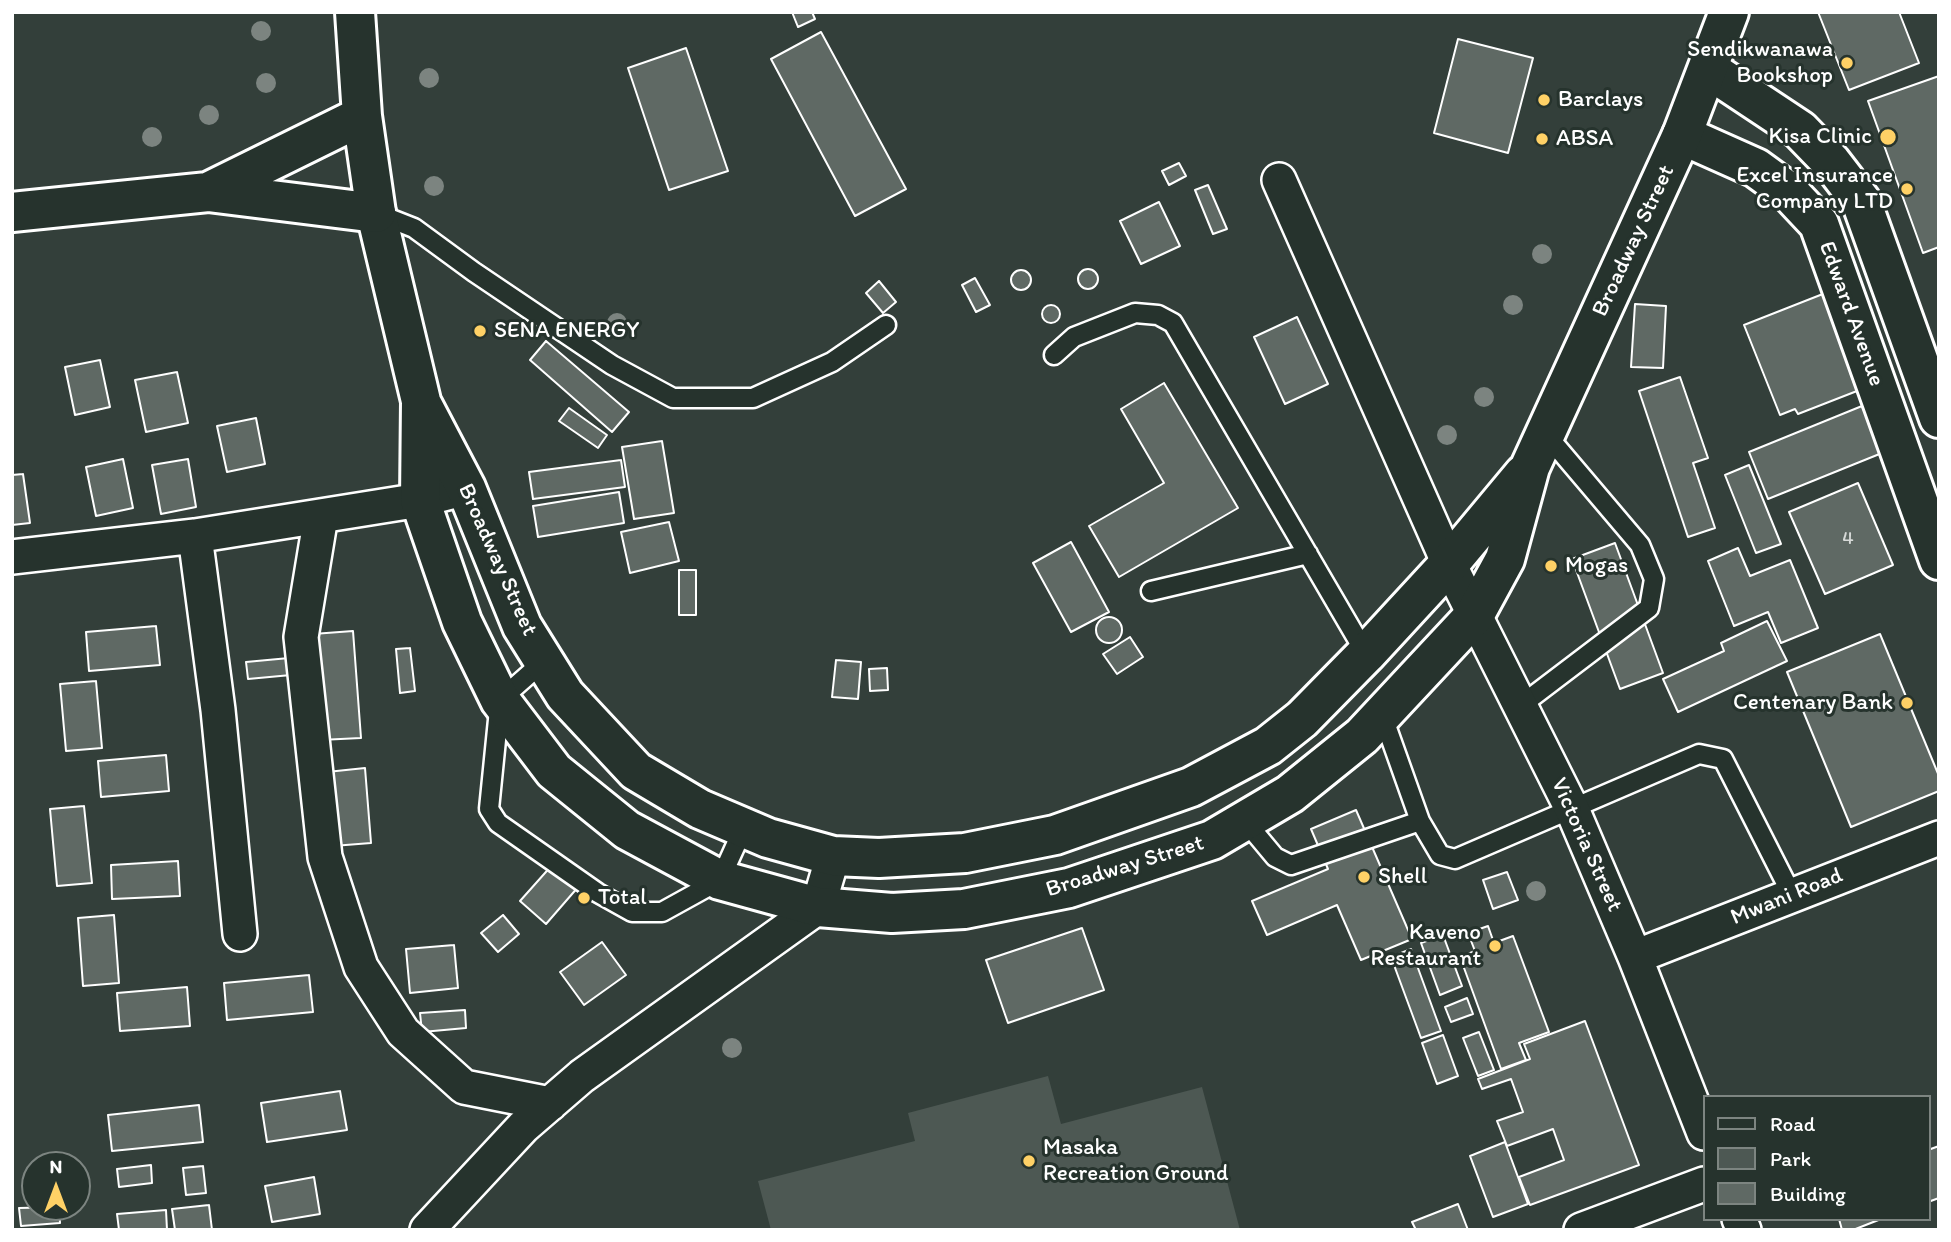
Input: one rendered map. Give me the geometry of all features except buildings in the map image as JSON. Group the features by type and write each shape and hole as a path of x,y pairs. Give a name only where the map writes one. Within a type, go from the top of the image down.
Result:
{"main road":[{"name":"Broadway Street","path":"355,12 362,116 376,213 421,401 466,488 522,626 565,695 636,771 700,809 768,838 834,856 879,858 965,853 1055,835 1191,787 1268,746 1302,719 1449,564 1538,450"},
{"name":"Broadway Street","path":"421,401 420,500 462,622 500,700 554,771 627,831 720,880 818,907 891,913 964,909 1069,888 1212,840 1290,794 1362,736 1474,616 1506,559 1538,450 1682,135 1729,12"},
{"name":"Edward Avenue","path":"1707,69 1800,130 1831,162 1861,201 1939,418"},
{"path":"208,192 362,116"},
{"name":"Edward Avenue","path":"1682,135 1756,168 1789,192 1819,224 1939,560"},
{"path":"12,212 208,192 376,213"},
{"path":"1191,787 1212,840"}],"street":[{"name":"Victoria Street","path":"1279,180 1449,564 1572,809 1635,957 1702,1128"},
{"path":"12,557 195,536 420,500 466,488"},
{"path":"321,516 300,637 325,857 361,967 403,1032 464,1087 550,1104"},
{"path":"195,536 218,710 240,934"},
{"name":"Mwani Road","path":"1635,957 1939,838"},
{"path":"427,1230 523,1127 582,1076 818,907 834,856"},
{"path":"1581,1230 1702,1185"}],"lane":[{"path":"376,213 414,228 612,365 673,398 753,398 832,362 886,325"},
{"path":"1054,355 1074,337 1135,313 1158,315 1173,323 1366,654"},
{"path":"1520,706 1650,608 1654,579 1640,545 1538,450"},
{"path":"1151,591 1308,554"},
{"path":"544,661 500,700 489,809 498,823 598,893 632,912 662,912 720,880 744,827"},
{"path":"1382,714 1420,821 1440,855 1455,859 1699,754 1723,759 1792,895"},
{"path":"1245,821 1275,857 1291,865 1420,821"}],"green space":[{"name":"Masaka Recreation Ground","path":"1048,1076 1061,1124 1202,1087 1240,1230 771,1230 758,1181 915,1141 908,1113"}],"place":[{"name":"Sendikwanawa Bookshop","path":"1847,63"},
{"name":"Barclays","path":"1544,100"},
{"name":"Kisa Clinic","path":"1888,137"},
{"name":"ABSA","path":"1542,139"},
{"name":"Excel Insurance Company LTD","path":"1907,189"},
{"name":"SENA ENERGY","path":"480,331"},
{"name":"Mogas","path":"1551,566"},
{"name":"Centenary Bank","path":"1907,703"},
{"name":"Shell","path":"1364,877"},
{"name":"Total","path":"584,898"},
{"name":"Kaveno Restaurant","path":"1495,946"},
{"name":"Masaka Recreation Ground","path":"1029,1161"}]}
